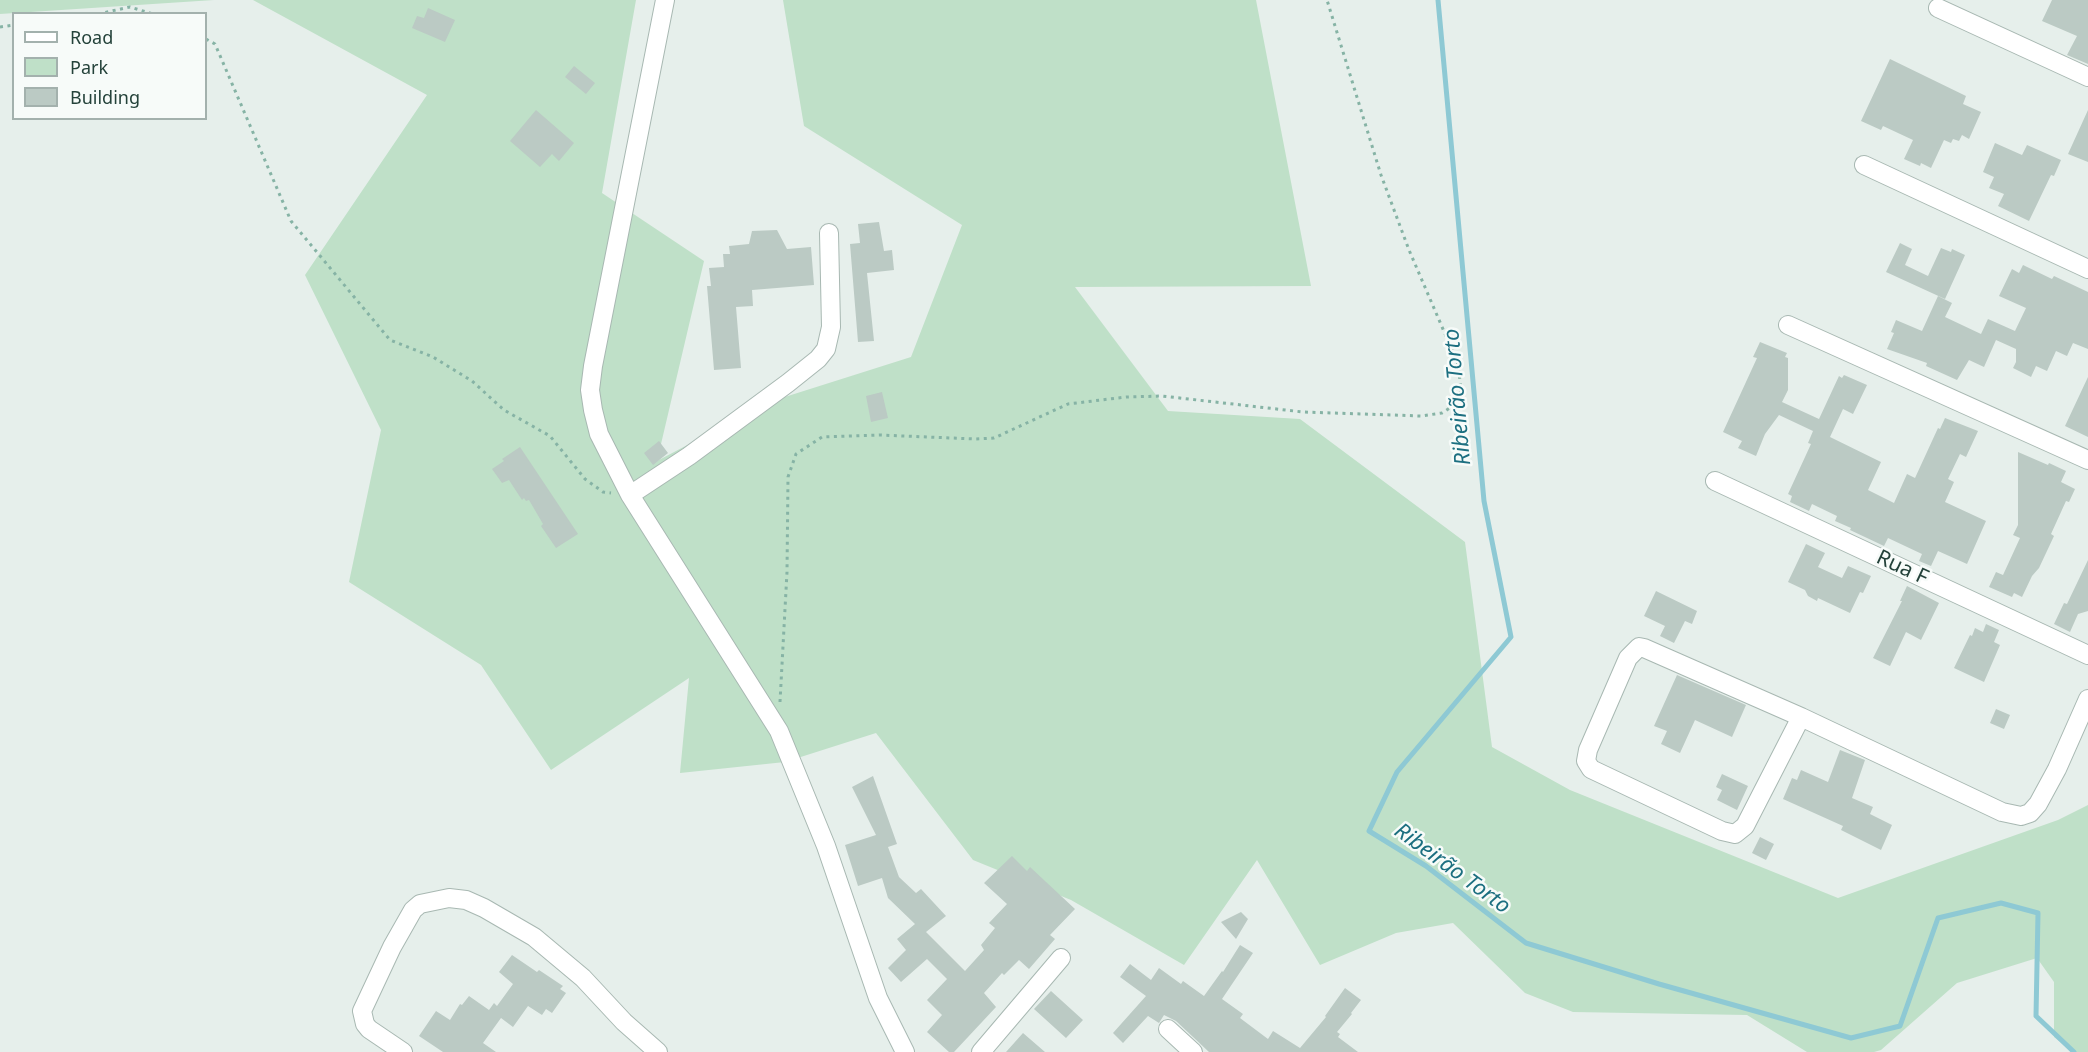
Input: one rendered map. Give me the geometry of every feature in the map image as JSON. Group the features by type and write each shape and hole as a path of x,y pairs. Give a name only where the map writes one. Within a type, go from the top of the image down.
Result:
{"street":[{"path":"664,0 590,390 592,410 599,434 630,495 779,730 826,846 878,998 905,1052"},
{"path":"1938,8 2088,77"},
{"path":"1864,165 2088,269"},
{"path":"630,495 689,456 788,383 818,359 826,349 831,327 829,233"},
{"path":"1788,325 2088,460"},
{"name":"Rua F","path":"1715,481 2088,655"},
{"path":"1801,717 1745,826 1736,834 1722,831 1592,769 1586,761 1588,750 1628,658 1639,647 1652,650 1801,717 2002,812 2021,816 2030,813 2038,804 2057,769 2088,699"},
{"path":"403,1052 369,1029 365,1024 362,1011 392,947 413,910 420,904 449,898 466,900 484,908 534,937 583,978 624,1022 658,1052"},
{"path":"981,1052 1061,958"},
{"path":"1168,1029 1194,1052"}],"path":[{"path":"779,730 787,572 788,477 796,454 822,437 880,435 994,438 1068,404 1126,397 1162,396 1303,412 1421,416 1442,413 1456,404 1461,390 1458,364 1409,250 1381,175 1327,0"},
{"path":"107,12 130,7 146,12"},
{"path":"207,40 214,44 291,221 390,340 433,357 472,381 504,410 550,436 585,479 603,492 630,495"}],"green space":[{"path":"0,0 214,0 12,12 0,14"},
{"path":"253,0 636,0 602,193 704,261 657,461 769,402 911,357 962,225 804,126 783,0 1256,0 1311,286 1075,287 1168,411 1300,419 1465,542 1492,747 1570,790 1838,898 2058,820 2088,805 2088,1052 2073,1052 2054,1037 2054,982 2037,958 1957,983 1881,1050 1874,1052 1807,1052 1747,1015 1573,1012 1525,993 1453,923 1396,933 1320,965 1257,860 1184,965 1071,900 973,860 876,733 785,762 680,773 689,678 551,770 481,665 349,582 381,430 305,275 427,95"}],"building":[{"path":"2052,0 2088,0 2088,64 2067,55 2077,36 2042,21"},
{"path":"428,8 455,20 445,42 412,28 417,16 424,18"},
{"path":"1890,59 1966,96 1963,104 1981,112 1969,139 1962,135 1959,141 1953,139 1951,143 1944,140 1931,168 1904,159 1913,140 1883,126 1881,130 1861,121"},
{"path":"574,66 595,83 586,94 565,77"},
{"path":"536,110 574,143 559,161 552,154 540,167 510,141"},
{"path":"2088,110 2088,162 2068,154"},
{"path":"1995,143 2022,155 2027,145 2061,160 2054,176 2051,175 2029,221 1998,206 2004,194 1989,188 1994,177 1983,172"},
{"path":"879,222 884,251 892,250 894,270 867,273 874,341 858,342 850,244 860,243 858,224"},
{"path":"777,230 787,249 811,247 814,285 752,290 753,306 736,307 741,368 714,370 707,286 711,286 709,268 724,267 723,254 730,254 729,246 749,244 752,231"},
{"path":"1900,243 1912,249 1905,265 1928,276 1941,248 1951,252 1952,249 1965,255 1945,299 1886,272"},
{"path":"2023,265 2052,279 2054,276 2088,292 2088,349 2073,343 2067,356 2056,351 2047,371 2036,366 2031,377 2013,368 2016,362 2016,349 1996,340 1984,367 1969,360 1957,380 1926,366 1927,363 1887,349 1894,333 1891,332 1896,320 1922,331 1938,296 1952,303 1945,317 1981,334 1988,319 2015,331 2026,308 1999,296 2012,269 2019,273"},
{"path":"1760,342 1787,353 1785,357 1788,358 1788,390 1782,402 1819,419 1839,376 1842,378 1844,375 1867,385 1853,414 1843,409 1830,437 1881,462 1868,490 1894,503 1907,474 1915,478 1945,418 1978,431 1966,457 1960,454 1948,479 1954,482 1945,502 1986,521 1967,564 1938,551 1931,566 1919,561 1922,554 1888,538 1884,546 1850,530 1851,528 1835,521 1837,516 1812,504 1809,511 1790,502 1792,496 1788,494 1811,444 1808,443 1813,431 1779,415 1765,434 1756,456 1738,448 1742,441 1723,432 1757,358 1753,357"},
{"path":"2088,377 2088,437 2065,426"},
{"path":"882,392 888,418 871,422 866,396"},
{"path":"659,441 668,453 653,465 644,453"},
{"path":"520,447 578,534 556,548 541,526 543,524 529,500 526,501 524,498 522,500 509,480 502,483 492,469"},
{"path":"2018,452 2066,471 2061,482 2075,489 2069,502 2066,501 2051,534 2054,536 2039,568 2032,576 2022,597 2014,593 2012,597 1989,587 1996,572 2003,575 2020,538 2013,535 2018,525"},
{"path":"1806,544 1825,553 1818,567 1842,578 1848,566 1871,576 1850,613 1818,598 1817,601 1808,596 1805,590 1788,582"},
{"path":"2088,560 2088,611 2078,614 2070,632 2054,624 2064,603 2067,604"},
{"path":"1907,586 1939,603 1921,640 1906,632 1890,666 1873,658 1902,601 1900,601"},
{"path":"1656,591 1697,611 1692,624 1685,621 1674,643 1660,636 1665,626 1644,616"},
{"path":"1986,624 1999,630 1994,642 2000,645 1984,682 1954,668 1975,628 1983,632"},
{"path":"1677,675 1746,705 1732,737 1695,720 1680,753 1661,744 1667,731 1654,726"},
{"path":"1996,709 2010,715 2004,729 1990,723"},
{"path":"1840,750 1865,760 1852,798 1873,807 1870,814 1892,825 1881,850 1841,830 1843,826 1783,799 1792,778 1797,780 1801,770 1828,782"},
{"path":"1722,774 1748,786 1737,810 1717,800 1722,790 1716,787"},
{"path":"873,776 897,844 888,847 899,877 916,893 921,889 946,916 926,932 965,971 984,950 981,945 995,928 989,923 1007,904 984,883 1012,856 1027,871 1030,867 1075,909 1050,935 1055,939 1029,969 1019,960 1004,975 1002,973 984,993 996,1007 954,1052 949,1052 927,1032 942,1015 927,1000 947,979 927,959 901,982 888,968 906,950 897,939 915,924 888,898 882,878 858,886 845,845 876,835 852,787"},
{"path":"1760,837 1774,844 1766,860 1752,853"},
{"path":"1241,912 1248,919 1236,939 1221,922"},
{"path":"1240,945 1253,953 1222,999 1243,1014 1240,1018 1268,1039 1273,1031 1300,1048 1326,1017 1345,988 1361,1000 1337,1032 1340,1034 1338,1037 1358,1052 1209,1052 1176,1021 1164,1015 1159,1023 1148,1016 1123,1043 1113,1033 1146,996 1120,977 1130,964 1151,980 1159,968 1181,984 1183,981 1204,996"},
{"path":"512,955 563,986 560,989 566,993 552,1013 546,1009 542,1015 528,1006 513,1027 501,1018 483,1043 496,1052 443,1052 419,1036 436,1011 450,1020 460,1004 462,1005 469,996 489,1010 494,1003 497,1006 513,984 499,972"},
{"path":"1051,991 1083,1020 1066,1038 1034,1009"},
{"path":"1023,1033 1045,1052 1006,1052"}],"waterway":[{"name":"Ribeirão Torto","path":"1438,0 1484,501 1511,637 1397,772 1369,831 1426,866 1526,943 1659,984 1851,1038 1900,1026 1938,918 2001,903 2038,913 2036,1016 2074,1052"}]}
